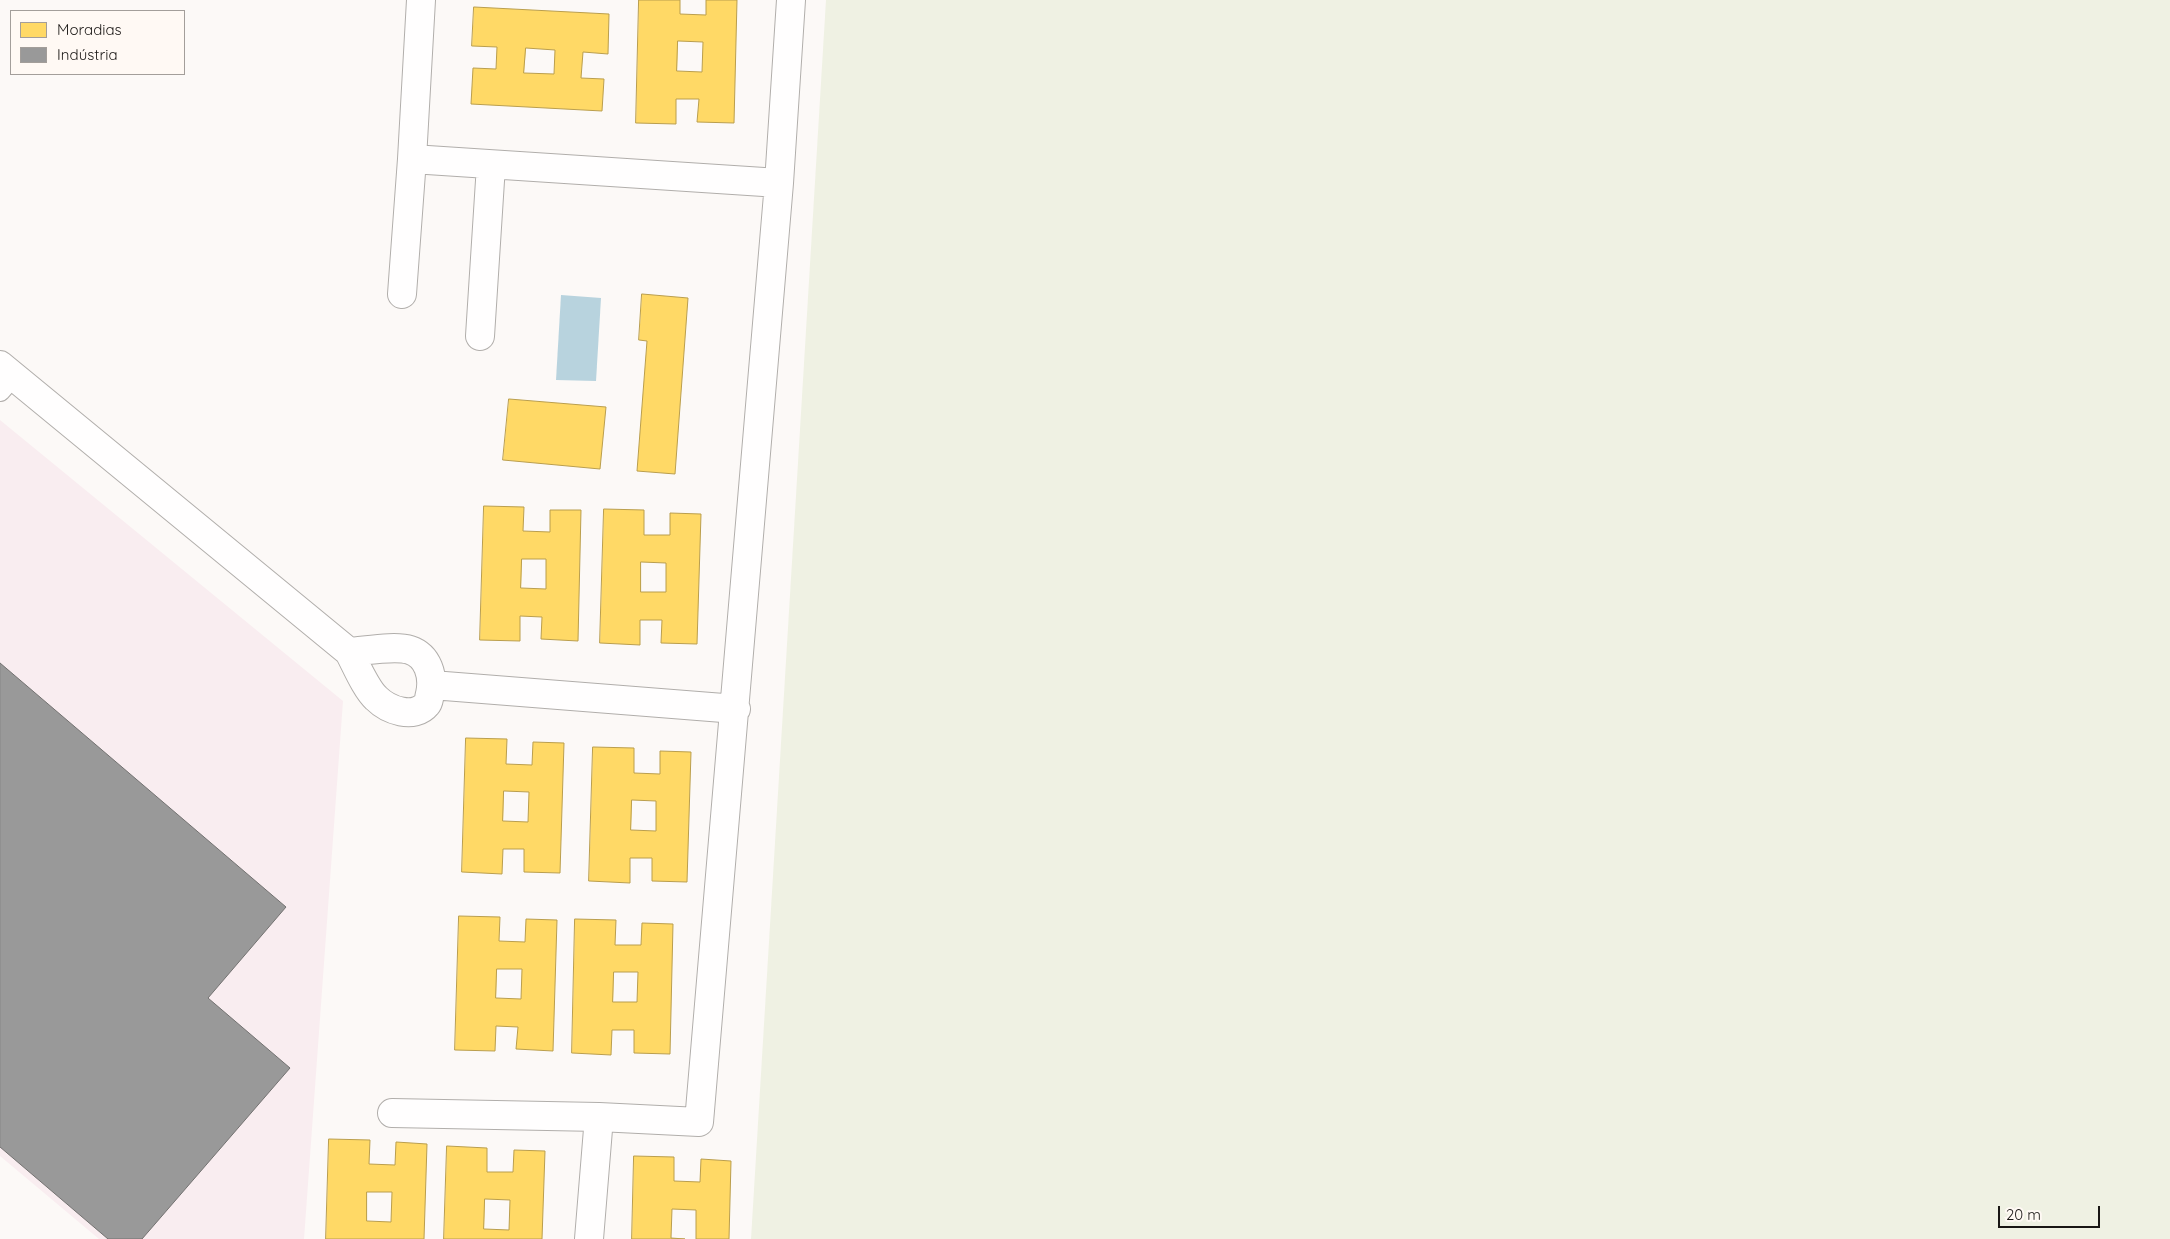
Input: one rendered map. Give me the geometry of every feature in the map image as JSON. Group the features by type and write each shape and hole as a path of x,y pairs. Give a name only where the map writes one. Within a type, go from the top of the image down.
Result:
{"street":[{"path":"402,294 422,0"},
{"path":"392,1113 599,1116 699,1122 736,709 779,183 790,0"},
{"path":"412,159 779,183"},
{"path":"480,336 491,165"},
{"path":"4,377 349,652 374,697 388,708 403,712 419,710 428,704 432,685 429,668 420,655 408,650 349,652"},
{"path":"432,685 736,709"},
{"path":"589,1239 599,1116"}],"shaded area":[{"path":"826,0 2170,0 2170,1239 751,1239"},
{"path":"0,420 343,701 304,1239 99,1239 0,1156"}],"water":[{"path":"561,295 601,298 596,381 556,380"}],"building: Moradias":[{"path":"639,0 680,0 680,14 706,15 706,0 737,0 734,123 697,122 699,99 676,99 676,124 636,123","holes":["678,41 703,42 702,72 677,71"]},
{"path":"474,7 609,14 608,54 583,52 581,78 604,79 602,111 471,104 473,68 496,69 497,47 472,46","holes":["526,48 555,50 554,74 524,73"]},
{"path":"642,294 688,298 675,474 637,471 647,341 639,340"},
{"path":"509,399 606,407 600,469 503,460"},
{"path":"484,506 524,507 523,531 550,532 550,510 581,510 578,641 541,639 542,617 520,616 520,641 480,640","holes":["522,559 546,559 546,589 521,588"]},
{"path":"604,509 644,510 644,535 670,535 670,513 701,514 697,644 661,643 662,620 640,620 640,645 600,643","holes":["641,562 666,563 666,592 641,592"]},
{"path":"466,738 507,739 506,764 532,765 533,742 564,743 560,873 524,872 524,849 503,849 502,874 462,872","holes":["504,791 529,792 528,822 503,821"]},
{"path":"593,747 634,748 634,773 660,774 660,751 691,752 687,882 652,881 652,858 630,858 630,883 589,881","holes":["632,800 656,801 656,831 631,830"]},
{"path":"459,916 500,917 499,941 525,942 526,919 557,920 553,1051 516,1049 518,1027 496,1026 495,1051 455,1050","holes":["497,969 522,969 521,999 496,998"]},
{"path":"575,919 616,920 615,945 641,945 642,923 673,924 670,1054 634,1053 634,1030 612,1030 611,1055 572,1053","holes":["614,972 638,972 637,1002 613,1002"]},
{"path":"329,1139 370,1140 369,1164 395,1165 396,1142 427,1144 424,1239 326,1239","holes":["367,1192 392,1192 391,1222 367,1221"]},
{"path":"447,1146 487,1148 487,1172 513,1172 514,1150 545,1151 542,1239 444,1239","holes":["485,1199 510,1200 509,1230 484,1229"]},
{"path":"634,1156 674,1157 674,1181 700,1182 701,1159 731,1161 729,1239 696,1239 696,1210 672,1209 671,1238 685,1239 632,1239"}],"building: Indústria":[{"path":"0,663 286,907 208,998 290,1068 142,1239 108,1239 0,1147"}]}
